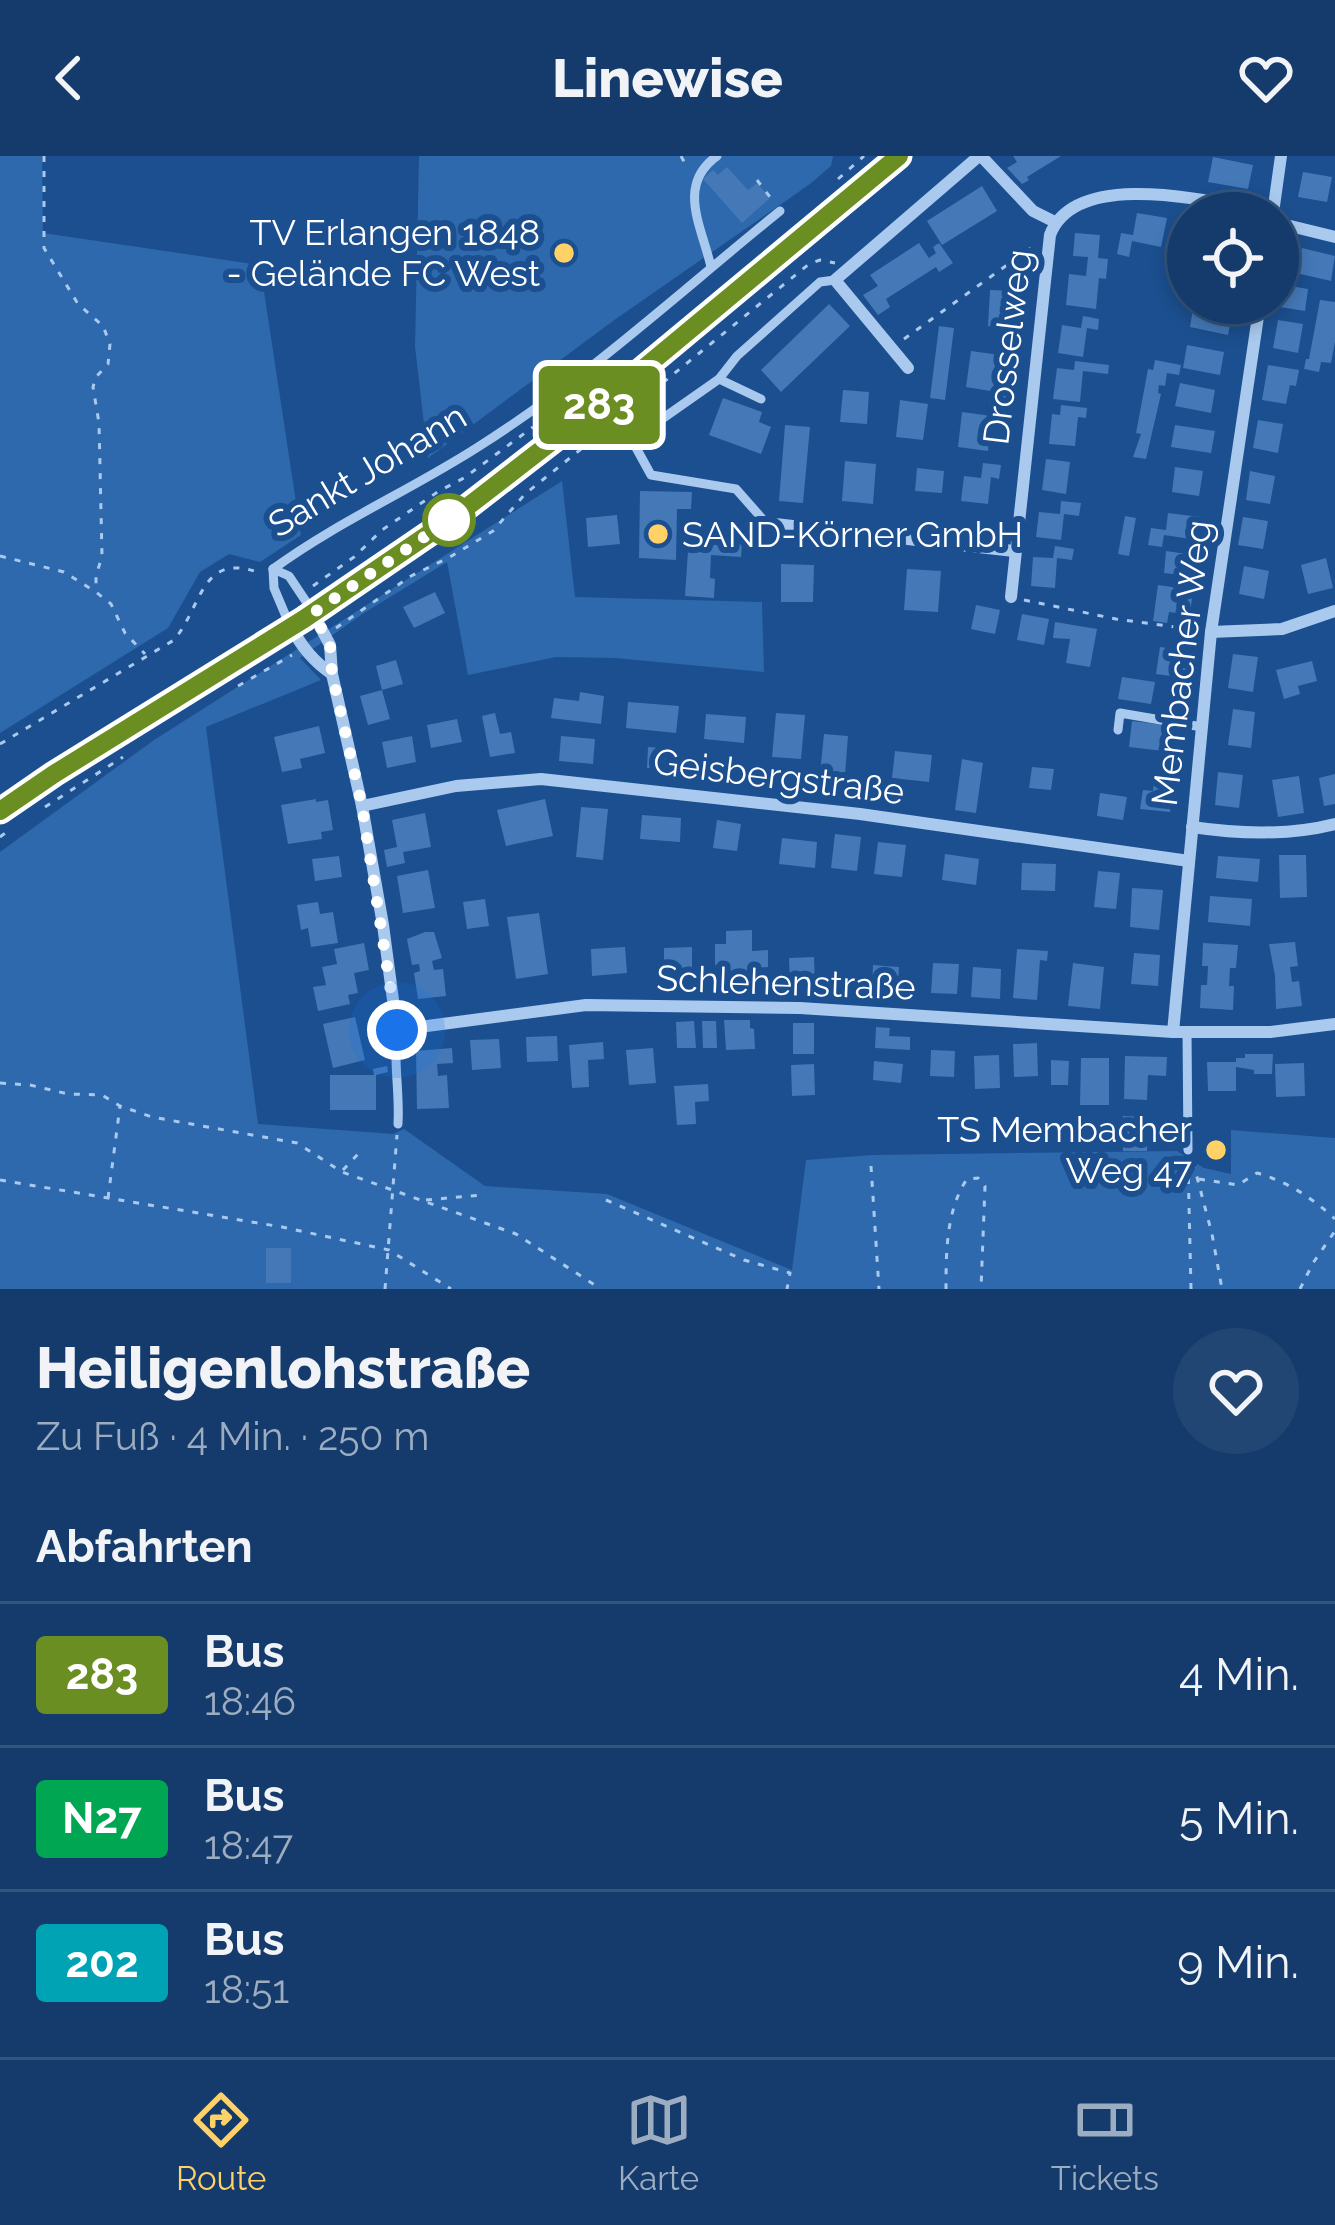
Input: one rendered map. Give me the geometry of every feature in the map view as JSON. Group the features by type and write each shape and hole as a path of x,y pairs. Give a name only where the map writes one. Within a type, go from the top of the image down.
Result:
{"main road":[{"path":"10,817 181,695 291,627 307,604 458,514 614,408 899,156"}],"street":[{"path":"908,368 836,280 980,156 1052,228"},
{"path":"1276,192 1281,156"},
{"name":"Drosselweg","path":"1011,597 1052,228 1064,213 1084,202 1114,195 1167,196"},
{"path":"1299,228 1335,237"},
{"name":"Membacher Weg","path":"1180,1032 1210,632 1257,324"},
{"path":"766,524 1014,551"},
{"path":"307,604 327,635 332,657 362,806 397,1030"},
{"path":"1210,632 1282,629 1335,611"},
{"path":"291,627 316,664 332,674"},
{"name":"Geisbergstraße","path":"362,806 456,786 541,779 860,814 1190,861"},
{"path":"1192,827 1271,833 1335,824"},
{"name":"Schlehenstraße","path":"397,1030 586,1005 800,1008 1180,1032 1270,1032 1335,1024"}],"lane":[{"path":"711,267 695,181 717,156"},
{"name":"Sankt Johann","path":"273,569 536,408 780,211"},
{"path":"632,440 719,379 737,356 820,282 836,280"},
{"path":"719,379 760,399"},
{"path":"614,408 651,475 736,489 766,524"},
{"name":"Sankt Johann","path":"273,569 289,576 307,604"},
{"name":"Sankt Johann","path":"273,569 274,588 291,627"},
{"path":"1118,730 1120,713 1202,728"},
{"path":"397,1030 398,1124"},
{"path":"1180,1032 1188,1150"}],"path":[{"path":"44,156 44,248 78,304 103,326 110,344 108,364 93,388 99,423 102,556 96,592"},
{"path":"757,180 764,188"},
{"path":"892,347 1052,228"},
{"path":"327,635 411,576 493,531 614,408 809,264 820,260 848,269"},
{"path":"307,604 382,530 484,465"},
{"path":"0,556 64,572 96,592 111,604 124,633 147,656"},
{"path":"0,744 174,640 212,575 222,568 259,573 273,569"},
{"path":"1011,597 1210,632"},
{"path":"230,691 304,650"},
{"path":"39,810 136,748"},
{"path":"0,836 10,817"},
{"path":"0,1082 102,1095 152,1117 297,1143 342,1172 516,1234 601,1289"},
{"path":"108,1200 120,1106"},
{"path":"385,1289 398,1124"},
{"path":"1188,1150 1222,1289"},
{"path":"1188,1150 1191,1289"},
{"path":"342,1172 358,1154"},
{"path":"871,1166 879,1289"},
{"path":"1198,1179 1238,1185 1257,1173 1282,1180 1335,1219"},
{"path":"946,1289 946,1245 959,1191 968,1179 978,1178 985,1186 981,1289"},
{"path":"0,1180 282,1227 389,1250 451,1289"},
{"path":"424,1200 481,1195"},
{"path":"606,1200 744,1260 790,1273 787,1289"},
{"path":"1300,1289 1335,1231"}],"shaded area":[{"path":"0,156 42,156 43,233 260,265 301,535 260,562 229,554 200,572 168,628 0,733"},
{"name":"TV Erlangen 1848 - Gelände FC West","path":"419,156 833,156 831,166 810,184 428,458 415,347"},
{"path":"562,481 575,597 762,602 764,672 556,657 468,675 447,562 300,658 321,680 206,727 258,1124 393,1134 404,1129 485,1186 607,1194 792,1270 806,1160 1177,1151 1204,1168 1231,1174 1231,1130 1335,1138 1335,1289 0,1289 0,852 154,740"}],"building":[{"path":"1013,156 1061,156 1022,184 1007,168 1017,162"},
{"path":"1213,157 1253,165 1248,189 1208,182"},
{"path":"727,167 748,190 757,183 770,198 742,223 703,179"},
{"path":"1303,172 1332,177 1327,202 1299,197"},
{"path":"982,186 997,211 942,245 927,221"},
{"path":"1137,213 1167,218 1161,247 1132,241 1129,257 1117,254 1121,233 1133,235"},
{"path":"1075,233 1100,235 1098,258 1108,259 1106,279 1099,278 1096,309 1066,305 1069,274 1086,276 1088,257 1073,256"},
{"path":"919,243 929,258 939,243 953,263 939,272 936,267 886,299 890,307 878,315 863,295 878,286 870,275"},
{"path":"1302,248 1335,256 1331,281 1299,274"},
{"path":"1299,288 1308,289 1305,311 1299,310"},
{"path":"990,290 1019,291 1017,328 988,326"},
{"path":"1320,300 1335,302 1335,342 1331,363 1321,362 1319,372 1304,369"},
{"path":"829,304 850,326 781,392 761,370"},
{"path":"1083,316 1099,319 1098,330 1087,328 1083,357 1058,353 1062,325 1081,328"},
{"path":"1190,324 1230,324 1228,335"},
{"path":"1277,324 1303,324 1298,353 1273,348"},
{"path":"939,326 954,328 945,400 930,398"},
{"path":"1187,345 1224,352 1220,375 1183,368"},
{"path":"971,351 1000,355 995,393 1009,394 1008,409 989,407 990,391 966,387"},
{"path":"1155,360 1181,365 1179,375 1167,373 1165,386 1159,385 1146,459 1133,457 1141,434 1136,433 1148,369 1153,370"},
{"path":"1075,361 1109,365 1108,374 1083,371 1080,402 1053,399 1057,368 1074,370"},
{"path":"1268,365 1299,370 1286,404 1262,400"},
{"path":"1180,383 1215,390 1211,413 1175,406"},
{"path":"843,390 869,392 867,424 840,422"},
{"path":"723,398 762,412 759,422 771,427 761,454 709,435"},
{"path":"900,400 928,404 923,440 896,437"},
{"path":"1061,405 1087,408 1086,418 1078,417 1075,446 1049,444 1052,414 1060,415"},
{"path":"962,412 992,416 988,451 958,447"},
{"path":"1258,420 1283,424 1278,453 1253,448"},
{"path":"785,425 810,427 803,503 779,501"},
{"path":"1175,425 1215,431 1211,453 1171,447"},
{"path":"1046,459 1070,462 1066,494 1042,490"},
{"path":"845,461 876,464 873,504 842,501"},
{"path":"983,463 1001,465 999,479 991,477 988,504 961,501 964,476 981,478"},
{"path":"1175,467 1203,471 1199,496 1172,492"},
{"path":"917,468 944,471 942,493 915,491"},
{"path":"1250,471 1275,476 1270,504 1246,500"},
{"name":"SAND-Körner GmbH","path":"640,491 692,492 691,509 677,509 676,560 639,558"},
{"path":"1061,501 1081,503 1079,516 1064,514 1061,540 1036,537 1039,512 1060,514"},
{"path":"1168,513 1200,517 1197,540 1164,535 1162,547 1148,545 1151,528 1166,530"},
{"path":"617,515 620,544 588,547 586,518"},
{"path":"1125,516 1136,518 1129,556 1118,554"},
{"path":"1243,517 1268,521 1263,549 1238,545"},
{"path":"710,527 743,529 741,557 711,555 714,598 685,596 689,536 709,537"},
{"path":"1055,546 1074,549 1072,560 1057,558 1055,588 1031,586 1033,557 1053,558"},
{"path":"1166,551 1194,555 1191,576 1164,573"},
{"path":"1326,558 1333,588 1308,594 1301,565"},
{"path":"781,564 814,565 813,602 781,602"},
{"path":"1244,566 1269,571 1264,599 1239,594"},
{"path":"907,569 941,571 938,612 904,610"},
{"path":"1158,585 1193,590 1190,615 1169,612 1167,623 1153,621"},
{"path":"435,592 445,613 414,628 403,607"},
{"path":"976,605 1000,610 995,634 971,629"},
{"path":"1022,614 1049,619 1044,645 1017,640"},
{"path":"1055,622 1097,629 1090,667 1066,663 1070,639 1053,638"},
{"path":"1160,647 1190,651 1186,678 1156,674"},
{"path":"1233,654 1258,657 1253,692 1228,688"},
{"path":"396,660 403,684 382,690 376,666"},
{"path":"1312,661 1317,681 1298,686 1300,694 1284,699 1276,670"},
{"path":"1122,677 1155,682 1151,704 1118,699"},
{"path":"382,690 390,719 368,725 360,696"},
{"path":"580,692 604,696 601,724 551,718 554,698 579,701"},
{"path":"628,702 679,706 676,733 626,728"},
{"path":"1233,709 1255,712 1251,748 1228,745"},
{"path":"495,713 500,734 511,732 515,753 490,757 482,716"},
{"path":"776,713 805,715 801,759 772,757"},
{"path":"706,714 746,717 744,743 704,739"},
{"path":"457,719 462,742 431,748 427,725"},
{"path":"1132,721 1166,725 1163,751 1129,747"},
{"path":"319,726 325,753 300,759 302,768 282,772 274,737"},
{"path":"824,734 848,736 847,800 825,798 828,773 820,773"},
{"path":"412,736 416,762 387,768 382,742"},
{"path":"561,736 595,739 593,764 559,761"},
{"path":"648,747 676,749 674,770 647,768"},
{"path":"895,751 932,755 929,782 892,778"},
{"path":"962,759 983,763 976,813 955,810"},
{"path":"1032,767 1054,769 1051,790 1029,788"},
{"path":"1218,772 1243,775 1239,808 1215,805"},
{"path":"1155,774 1174,776 1170,812 1140,809 1143,790 1153,791"},
{"path":"1335,774 1335,804 1324,806 1319,778"},
{"path":"1299,776 1304,813 1278,817 1272,780"},
{"path":"1100,793 1127,797 1123,820 1097,816"},
{"path":"545,799 553,836 506,846 497,810"},
{"path":"328,800 333,830 321,832 322,839 288,844 281,805"},
{"path":"581,807 608,809 603,860 576,857"},
{"path":"425,813 431,847 403,852 405,863 387,867 384,850 397,847 392,820"},
{"path":"642,815 681,818 680,842 640,839"},
{"path":"717,820 741,824 737,851 713,848"},
{"path":"835,834 861,837 857,871 831,868"},
{"path":"782,838 817,842 815,868 779,864"},
{"path":"878,842 906,845 902,877 874,874"},
{"path":"945,854 979,859 976,885 942,880"},
{"path":"1279,855 1306,855 1307,897 1280,898"},
{"path":"339,856 342,877 315,881 312,859"},
{"path":"1218,856 1260,859 1258,882 1216,878"},
{"path":"1022,863 1056,864 1055,891 1021,890"},
{"path":"428,870 435,908 403,913 397,876"},
{"path":"1098,871 1120,873 1116,909 1094,907"},
{"path":"1132,888 1163,890 1159,930 1130,927"},
{"path":"1210,896 1252,899 1250,926 1208,922"},
{"path":"485,899 489,926 467,929 463,902"},
{"path":"318,902 320,914 333,912 338,943 311,947 308,928 301,930 297,905"},
{"path":"539,913 548,974 516,979 507,917"},
{"path":"752,930 752,951 768,950 768,967 752,968 752,977 729,977 729,964 715,965 715,944 726,944 726,931"},
{"path":"434,932 442,958 432,961 434,970 443,969 446,996 418,999 414,973 420,971 419,964 412,965 407,939"},
{"path":"1295,942 1298,966 1290,967 1292,982 1299,981 1302,1006 1276,1009 1269,944"},
{"path":"364,943 369,970 354,973 358,993 348,995 350,1004 318,1011 313,987 326,985 322,967 337,964 334,949"},
{"path":"1203,943 1238,945 1236,968 1230,968 1233,1010 1200,1008 1208,966 1202,966"},
{"path":"625,947 627,973 592,976 591,949"},
{"path":"692,947 692,972 664,973 664,948"},
{"path":"1017,949 1048,951 1047,961 1040,960 1037,1000 1013,998"},
{"path":"1134,953 1160,955 1158,986 1131,984"},
{"path":"814,957 815,984 790,985 789,958"},
{"path":"933,963 959,964 957,994 931,993"},
{"path":"1073,963 1104,967 1100,1009 1068,1006"},
{"path":"873,965 899,967 898,988 872,987"},
{"path":"973,967 1001,969 1000,999 971,997"},
{"path":"355,1017 365,1060 333,1068 323,1024"},
{"path":"724,1020 750,1020 755,1049 726,1050"},
{"path":"694,1021 696,1048 677,1048 676,1022"},
{"path":"702,1021 716,1021 717,1048 703,1048"},
{"path":"793,1023 814,1023 814,1054 793,1054"},
{"path":"876,1027 890,1028 889,1036 910,1037 910,1050 875,1048"},
{"path":"557,1036 558,1061 527,1062 526,1037"},
{"path":"499,1039 501,1068 472,1070 470,1040"},
{"path":"603,1042 604,1059 588,1060 589,1087 572,1088 569,1045"},
{"path":"1037,1043 1038,1076 1014,1077 1013,1044"},
{"path":"452,1048 453,1063 437,1064 438,1076 447,1075 449,1108 417,1109 416,1051"},
{"path":"653,1048 656,1083 629,1085 626,1050"},
{"path":"931,1050 955,1051 954,1077 930,1076"},
{"path":"1245,1054 1273,1054 1272,1074 1236,1067 1236,1091 1208,1091 1207,1062 1236,1062"},
{"path":"999,1055 1000,1088 975,1089 974,1056"},
{"path":"1125,1056 1167,1057 1166,1076 1148,1075 1147,1100 1124,1099"},
{"path":"1081,1058 1109,1058 1109,1105 1080,1105"},
{"path":"1051,1060 1069,1061 1068,1085 1051,1085"},
{"path":"874,1061 903,1064 901,1083 873,1080"},
{"path":"1304,1063 1305,1096 1276,1097 1275,1064"},
{"path":"814,1064 815,1095 792,1096 791,1065"},
{"path":"387,1066 388,1072 376,1075 376,1110 330,1110 330,1075 374,1075 373,1069"},
{"path":"708,1084 709,1101 695,1102 696,1124 677,1125 674,1086"},
{"path":"1123,1116 1147,1117 1147,1151 1123,1151"},
{"path":"266,1248 291,1248 291,1283 266,1283"}],"bus line":[{"name":"283","path":"0,811 304,619 458,514 608,398 899,156"}],"place":[{"name":"TV Erlangen 1848 - Gelände FC West","path":"564,253"},
{"name":"SAND-Körner GmbH","path":"658,534"},
{"name":"TS Membacher Weg 47","path":"1216,1150"}],"route":[{"path":"397,1030 376,886 330,645 313,613 458,514 449,520"}]}
